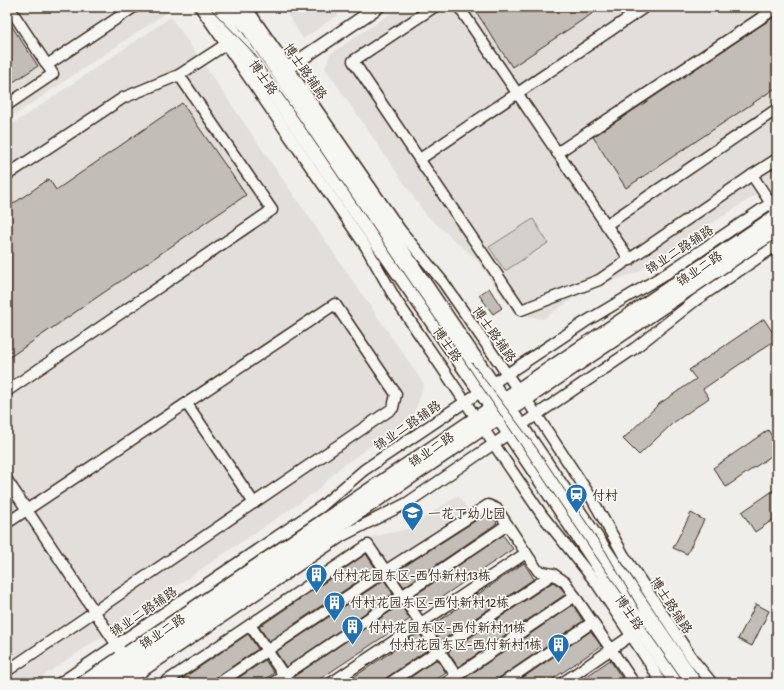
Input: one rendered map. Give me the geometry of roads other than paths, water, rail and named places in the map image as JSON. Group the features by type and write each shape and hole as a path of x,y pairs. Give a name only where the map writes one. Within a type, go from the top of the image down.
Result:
{"main road":[{"name":"博士路","path":"215,7 231,41 486,388 693,683"},
{"name":"博士路","path":"232,7 250,28 486,388"},
{"name":"锦业二路","path":"522,395 775,208"},
{"name":"锦业二路","path":"84,683 124,655 777,229"},
{"name":"博士路","path":"515,429 678,683"},
{"name":"锦业二路","path":"106,683 124,655"}],"street":[{"path":"7,105 53,74 9,7"},
{"path":"47,65 134,7"},
{"path":"200,7 231,41 366,247 396,300 542,515 597,584 632,635 661,683"},
{"name":"博士路辅路","path":"246,7 401,231 443,282 536,415 591,497 623,554 694,661 712,683"},
{"path":"288,68 378,7"},
{"path":"434,7 353,61 521,310 599,280 777,159"},
{"path":"458,7 630,260"},
{"path":"420,159 645,7"},
{"path":"557,153 776,8"},
{"path":"7,175 122,98 179,76 231,41"},
{"path":"7,391 272,210 179,76"},
{"path":"606,225 777,109"},
{"path":"752,176 775,208"},
{"name":"锦业二路辅路","path":"60,683 124,655 322,506 364,470 585,322 775,208"},
{"path":"125,683 342,536 407,503 635,348 696,300 777,245"},
{"path":"7,523 335,304 396,394 393,408 7,671"},
{"path":"187,404 254,503"},
{"path":"7,480 124,655"},
{"path":"219,683 385,571 488,504 497,509 538,571 553,574 565,582 634,683"},
{"path":"273,683 286,679 402,596 507,525"},
{"path":"164,683 368,545 459,679"},
{"path":"331,683 526,552"},
{"path":"390,683 553,574"},
{"path":"446,683 459,679 575,596"},
{"path":"503,683 593,622"},
{"path":"250,625 286,679"},
{"path":"562,683 632,635"}],"tram line":[{"path":"209,7 258,59 597,558 684,683"},
{"path":"472,363 535,446 606,552 639,609"}],"place":[{"name":"付村","path":"576,514"},
{"name":"一花丁幼儿园","path":"412,532"},
{"name":"付村花园东区-西付新村13栋","path":"317,594"},
{"name":"付村花园东区-西付新村12栋","path":"335,622"},
{"name":"付村花园东区-西付新村11栋","path":"352,646"},
{"name":"付村花园东区-西付新村1栋","path":"558,664"}]}
